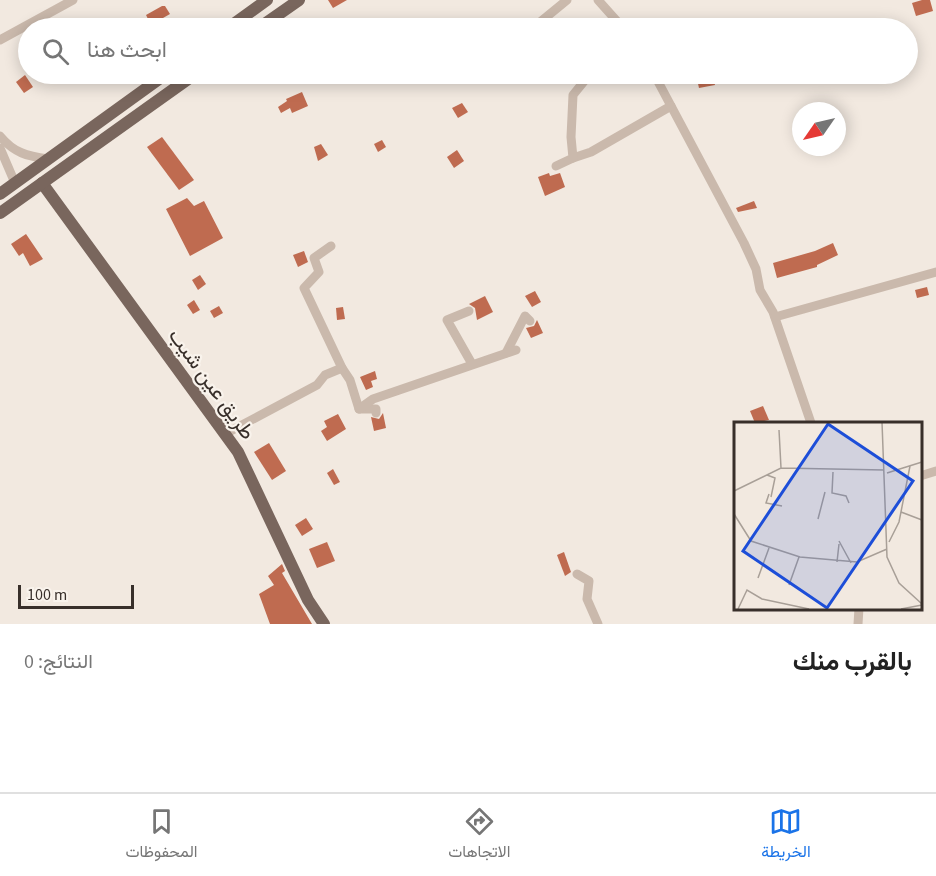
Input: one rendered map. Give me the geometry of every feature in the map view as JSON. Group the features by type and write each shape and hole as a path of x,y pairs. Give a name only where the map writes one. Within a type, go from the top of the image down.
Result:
{"main road":[{"path":"242,18 267,0"},
{"path":"273,18 299,0"},
{"path":"0,194 152,84"},
{"path":"0,213 181,84"},
{"path":"94,127 102,139"},
{"name":"طريق عين شيب","path":"42,183 238,452 308,600 324,624"}],"street":[{"path":"36,18 73,0"},
{"path":"545,18 567,0"},
{"path":"598,0 613,18"},
{"path":"2,35 18,27"},
{"path":"573,158 571,137 573,95 582,84"},
{"path":"659,84 756,269 760,290 775,317 811,422"},
{"path":"556,166 591,152 671,106"},
{"path":"0,136 14,150 26,156 48,159"},
{"path":"0,148 15,183"},
{"path":"331,246 314,258 319,272 304,288 350,380 359,409"},
{"path":"775,317 935,272"},
{"path":"469,310 447,320 472,364"},
{"path":"506,353 525,316 530,321"},
{"path":"359,409 372,399 516,350"},
{"path":"225,434 317,385 325,375 342,368"},
{"path":"359,409 376,409 376,413"},
{"path":"921,476 936,471"},
{"path":"577,574 589,581 587,599 598,624"},
{"path":"858,624 859,609"}],"building":[{"path":"328,0 347,0 333,8"},
{"path":"930,0 933,11 916,16 912,3"},
{"path":"162,6 165,6 170,14 163,18 148,18 146,15"},
{"path":"18,80 18,84 31,84 33,87 24,93 16,82"},
{"path":"698,84 715,85 699,88"},
{"path":"302,92 308,106 292,113 290,108 281,113 278,107 287,101 286,99"},
{"path":"462,103 468,112 458,118 452,108"},
{"path":"162,137 194,180 179,190 147,147"},
{"path":"382,140 386,147 378,152 374,144"},
{"path":"321,144 328,155 318,161 314,147"},
{"path":"457,150 464,161 454,168 447,157"},
{"path":"549,173 550,176 560,173 565,187 545,196 538,177"},
{"path":"187,198 194,206 204,201 223,238 190,256 166,209"},
{"path":"754,201 757,208 738,212 736,208"},
{"path":"26,234 43,259 30,266 23,253 19,256 11,244"},
{"path":"833,243 838,255 817,267 777,278 773,263 815,251"},
{"path":"304,251 308,262 298,267 293,255"},
{"path":"200,275 206,284 198,290 192,280"},
{"path":"927,287 929,295 917,298 915,290"},
{"path":"535,291 541,302 532,307 525,296"},
{"path":"485,296 493,312 477,320 475,308 469,304"},
{"path":"194,300 200,310 193,314 187,305"},
{"path":"219,306 223,313 214,318 210,311"},
{"path":"343,307 345,319 337,320 336,308"},
{"path":"537,320 543,333 531,338 526,328 534,326"},
{"path":"375,371 377,379 371,381 373,387 366,390 360,377"},
{"path":"763,406 769,420 755,422 750,411"},
{"path":"383,413 386,428 374,431 371,417 379,419"},
{"path":"338,414 346,429 327,441 321,431 327,427 324,421"},
{"path":"269,443 286,471 272,480 254,452"},
{"path":"333,469 340,482 334,485 327,473"},
{"path":"306,518 313,529 302,536 295,525"},
{"path":"327,542 335,561 317,568 309,549"},
{"path":"564,552 571,572 565,576 557,555"},
{"path":"282,564 285,571 282,573 312,624 270,624 259,594 274,585 268,576"}]}
